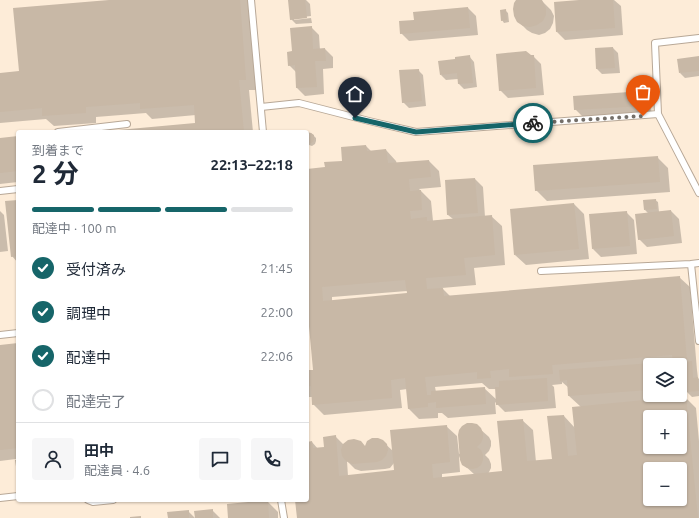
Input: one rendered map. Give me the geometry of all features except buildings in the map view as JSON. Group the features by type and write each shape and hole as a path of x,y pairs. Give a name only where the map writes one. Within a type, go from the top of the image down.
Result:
{"lane":[{"path":"251,0 263,130"},
{"path":"699,38 655,43 658,114 699,193"},
{"path":"261,107 299,103 416,132 658,114"},
{"path":"75,130 127,124"},
{"path":"0,191 16,189"},
{"path":"542,272 699,263"},
{"path":"691,264 699,341"},
{"path":"0,335 16,333"},
{"path":"0,498 16,496"},
{"path":"281,502 284,518"}],"shaded area":[{"path":"0,0 699,0 699,518 0,518"}],"way so far":[{"path":"533,123 643,116"}],"route":[{"path":"355,118 416,132 533,123"}]}
